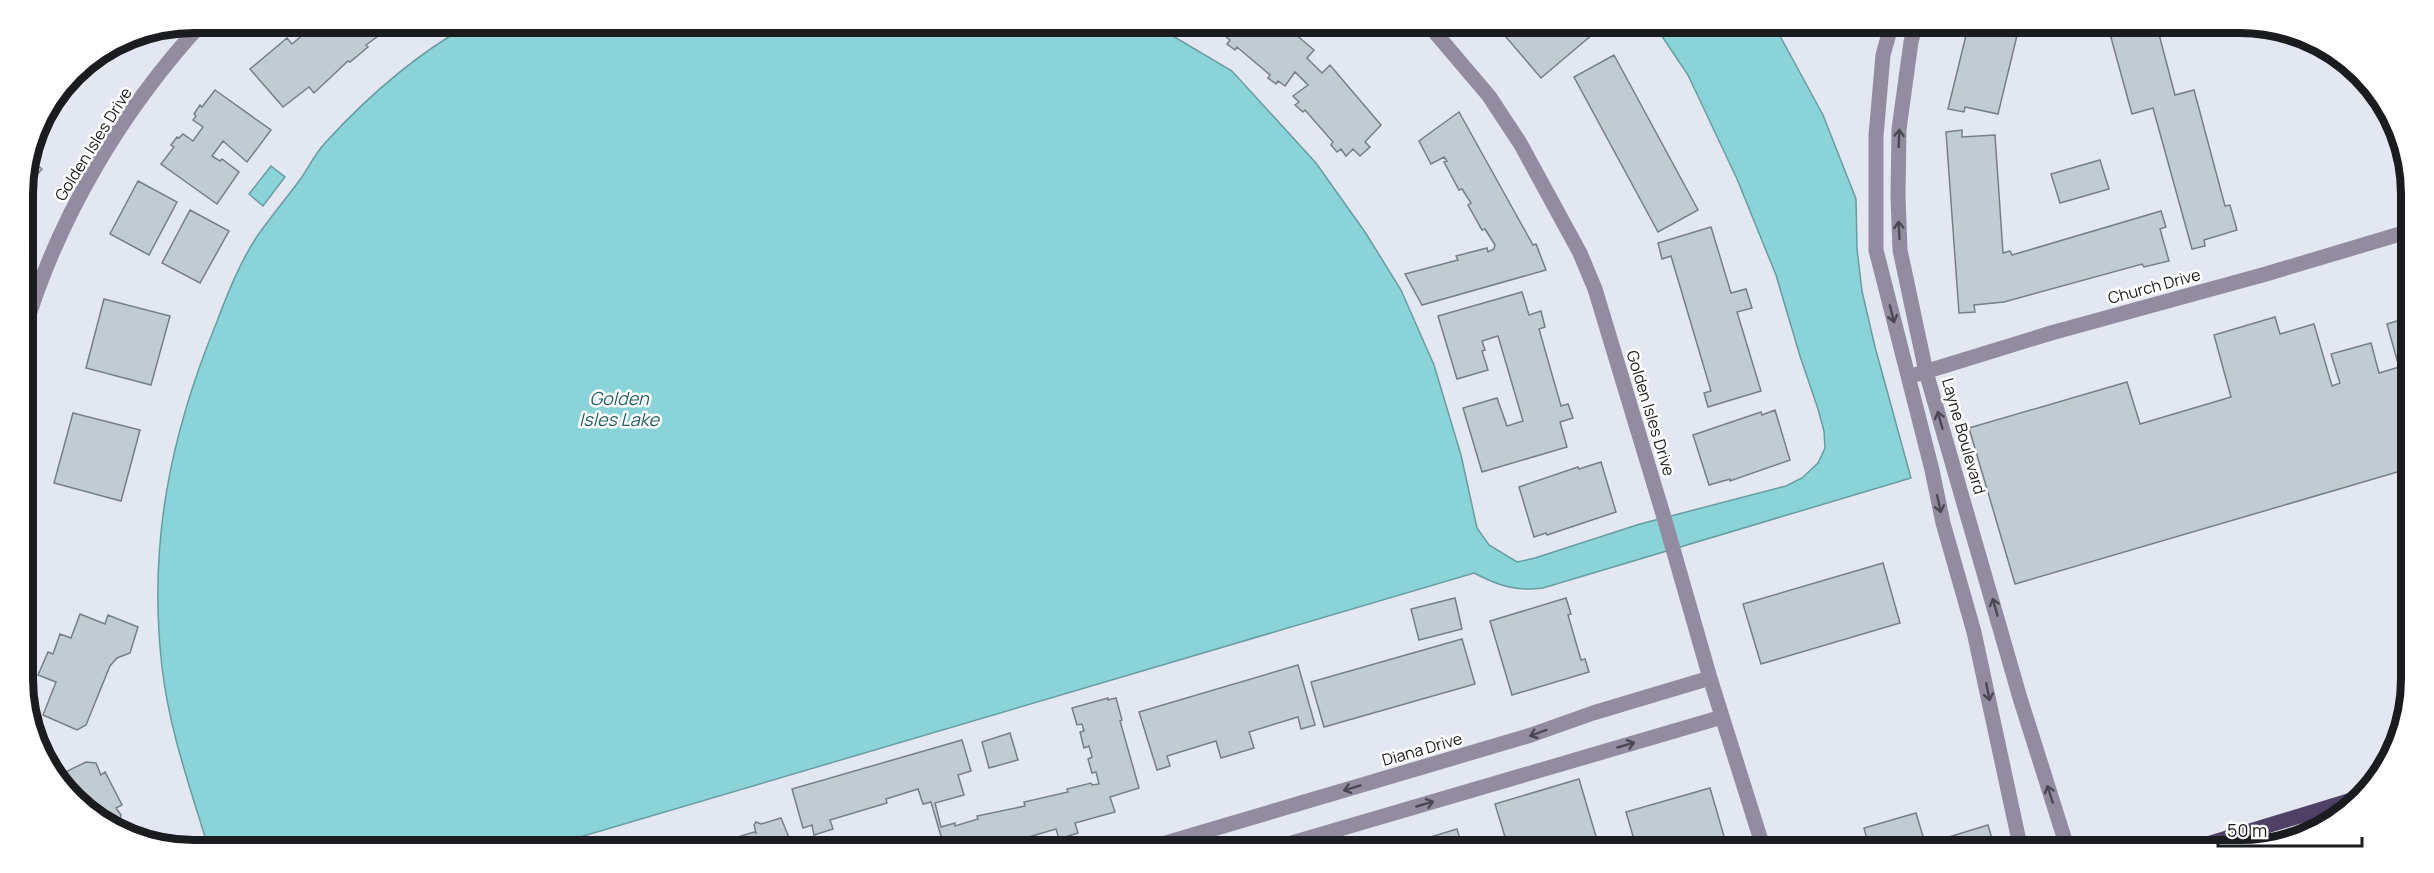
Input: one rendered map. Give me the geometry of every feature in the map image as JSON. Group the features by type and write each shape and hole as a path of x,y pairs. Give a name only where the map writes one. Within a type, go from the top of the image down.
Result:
{"main road":[{"path":"2221,840 2343,803"}],"street":[{"name":"Golden Isles Drive","path":"33,305 45,271 84,189 114,137 171,57 192,33"},
{"name":"Golden Isles Drive","path":"1436,33 1489,96 1520,142 1580,253 1606,323 1630,410 1664,514 1710,678 1761,840"},
{"path":"1889,33 1883,55 1877,124 1876,250 1932,470 1943,523 1974,632 2018,840"},
{"name":"Layne Boulevard","path":"1913,33 1899,129 1900,250 1926,372 2020,698 2065,840"},
{"path":"1878,195 1898,196"},
{"name":"Church Drive","path":"1908,377 2051,333 2266,274 2401,234"},
{"name":"Diana Drive","path":"1176,840 1532,735 1593,713 1710,678"},
{"path":"1302,840 1722,717"}],"water":[{"name":"Golden Isles Lake","path":"455,33 1168,33 1232,71 1316,163 1365,232 1401,290 1434,365 1461,455 1477,528 1489,545 1517,562 1640,524 1786,486 1802,478 1818,463 1825,448 1824,431 1776,275 1737,179 1688,75 1660,33 1778,33 1823,115 1856,199 1857,249 1862,291 1911,478 1543,588 1524,589 1507,586 1474,573 570,840 206,840 181,760 170,714 162,667 158,622 158,578 166,492 186,408 220,313 244,258 318,151 359,108 394,76"},
{"path":"271,166 285,177 263,206 249,194"}],"building":[{"path":"305,33 382,33 314,93 309,87 283,107 250,69 287,38 292,44"},
{"path":"1225,33 1294,33 1314,50 1307,58 1322,73 1330,65 1381,125 1365,142 1370,147 1360,156 1353,149 1346,156 1341,149 1337,152 1331,145 1333,142 1305,110 1303,112 1295,105 1299,102 1293,96 1308,85 1295,72 1285,86 1278,81 1276,84 1268,78 1270,75 1237,47 1235,50 1227,44 1230,40 1224,35"},
{"path":"1503,33 1594,33 1541,78"},
{"path":"1967,33 2018,33 1998,114 1965,107 1964,112 1948,109"},
{"path":"2110,33 2159,33 2175,95 2194,90 2225,206 2230,205 2237,230 2204,240 2205,246 2192,249 2153,108 2132,114"},
{"path":"1614,55 1698,210 1658,232 1574,77"},
{"path":"215,90 271,130 247,162 223,141 212,156 220,161 222,159 239,172 217,204 161,164 174,147 171,145 177,137 183,134 193,141 203,127 193,120 196,116 194,114"},
{"path":"1459,112 1533,245 1536,244 1546,270 1422,305 1405,274 1458,260 1456,256 1487,248 1488,252 1494,249 1495,245 1485,229 1482,230 1468,205 1471,203 1462,189 1459,190 1444,162 1447,161 1444,157 1431,164 1419,141"},
{"path":"1962,130 1962,137 1995,135 2003,253 2010,251 2012,255 2161,211 2166,227 2160,229 2169,261 2144,267 2142,264 2004,302 1974,305 1975,312 1959,313 1946,132"},
{"path":"2100,160 2109,189 2060,203 2051,174"},
{"path":"36,164 42,169 34,178"},
{"path":"138,181 177,202 149,255 110,234"},
{"path":"190,210 229,231 200,283 162,263"},
{"path":"1711,227 1731,293 1746,289 1752,308 1737,312 1761,391 1708,407 1704,393 1711,391 1671,256 1662,259 1658,243"},
{"path":"1522,292 1529,315 1541,311 1545,327 1539,329 1561,406 1568,404 1573,418 1560,422 1567,447 1482,472 1463,408 1497,398 1507,426 1523,421 1498,336 1482,341 1485,350 1482,351 1488,370 1457,379 1438,316"},
{"path":"104,299 170,316 151,385 86,368"},
{"path":"2275,317 2280,334 2314,324 2332,386 2340,383 2331,354 2371,343 2379,373 2399,367 2387,324 2401,320 2401,471 2015,584 1969,428 2127,382 2140,424 2231,397 2214,335"},
{"path":"1775,410 1790,460 1730,481 1730,479 1709,485 1693,435 1761,412 1762,415"},
{"path":"73,413 140,430 121,501 54,483"},
{"path":"1601,462 1616,512 1547,535 1546,533 1534,537 1519,487 1578,467 1579,469"},
{"path":"1883,563 1900,623 1761,664 1743,604"},
{"path":"1455,598 1462,629 1419,640 1411,609"},
{"path":"1566,598 1571,614 1568,615 1581,660 1585,659 1589,672 1512,695 1490,621"},
{"path":"80,614 105,624 108,615 138,627 130,653 117,658 110,666 86,725 77,730 43,715 56,682 38,675 48,652 53,654 60,634 71,638"},
{"path":"1462,639 1475,684 1324,727 1311,682"},
{"path":"1298,665 1315,725 1301,729 1298,717 1249,732 1254,748 1221,758 1216,741 1167,756 1170,766 1157,770 1139,712"},
{"path":"1116,698 1122,720 1120,721 1139,788 1110,797 1115,812 1075,823 1078,833 1059,839 1056,829 1018,840 942,840 931,802 923,804 918,789 886,799 887,803 830,820 833,829 814,835 812,825 803,828 792,789 962,740 971,771 958,775 964,795 935,803 941,827 955,823 955,826 978,819 977,816 1025,806 1024,802 1068,792 1067,789 1091,783 1092,785 1099,784 1096,772 1092,773 1088,759 1092,757 1089,746 1084,748 1080,732 1084,731 1082,724 1077,725 1072,708"},
{"path":"1010,733 1018,760 989,768 982,742"},
{"path":"86,762 96,763 101,775 105,772 122,805 116,808 121,815 120,821 88,800 64,773"},
{"path":"1579,779 1597,840 1506,840 1495,804"},
{"path":"1710,788 1725,840 1634,840 1626,812"},
{"path":"1916,813 1924,840 1867,840 1864,828"},
{"path":"781,818 790,840 728,840 756,833 754,825 756,822 761,824"},
{"path":"1988,825 1992,840 1939,840"},
{"path":"1457,829 1460,840 1421,840"}]}
